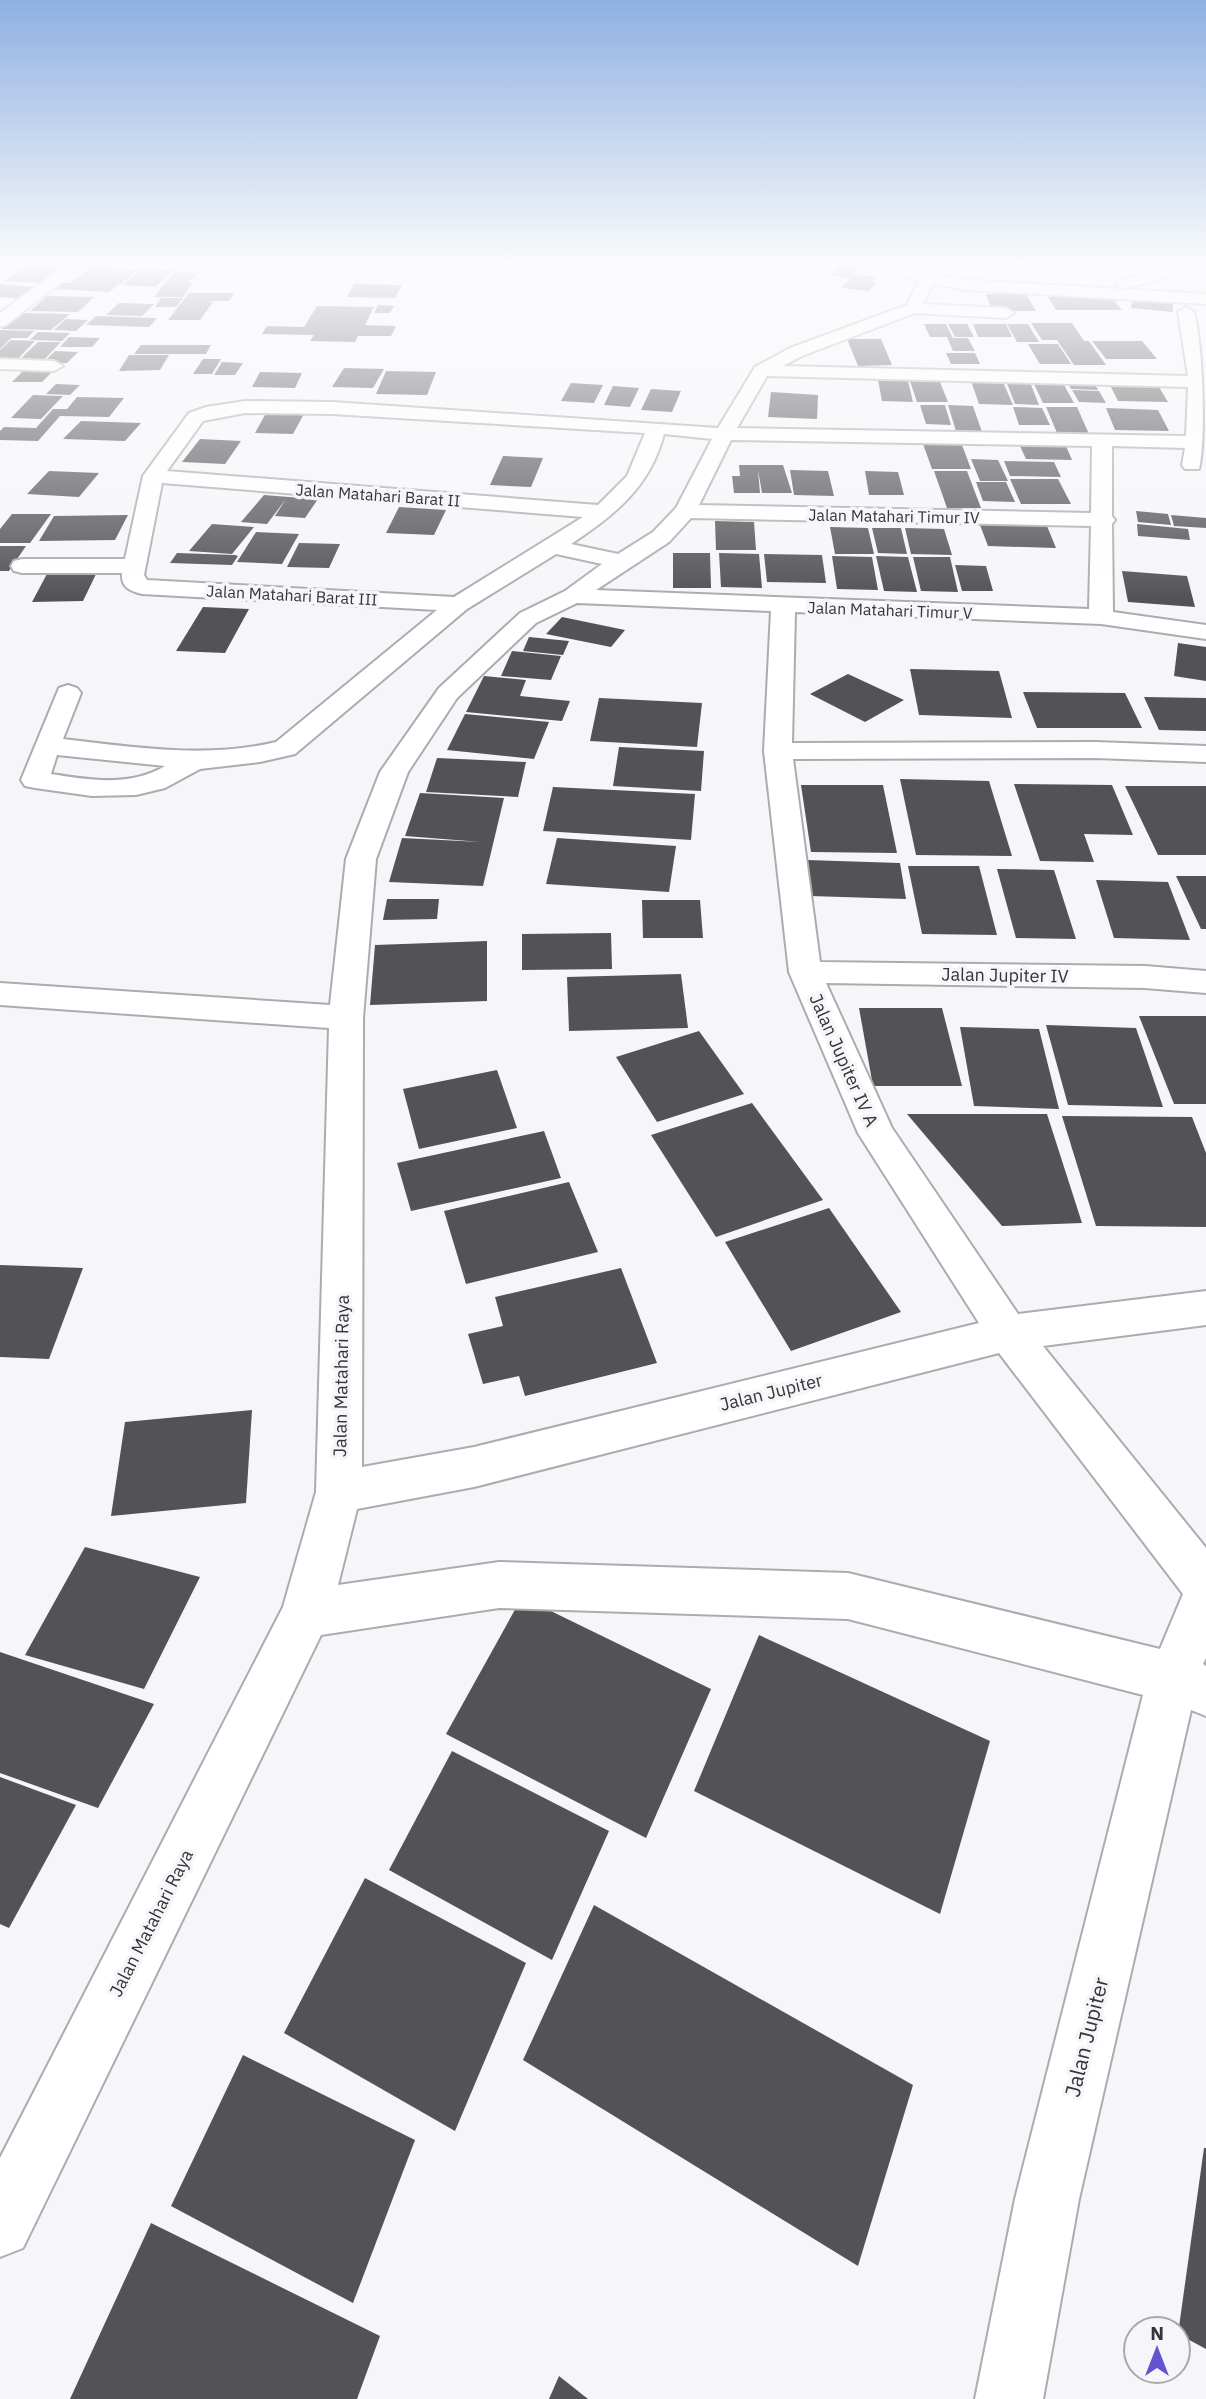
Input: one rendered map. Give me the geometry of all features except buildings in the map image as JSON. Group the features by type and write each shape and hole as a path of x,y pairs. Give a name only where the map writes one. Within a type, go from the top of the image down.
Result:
{"street":[{"name":"Jalan Matahari Raya","path":"0,2225 306,1613 339,1492 346,1018 361,859 394,772 447,694 528,618 573,596 621,561 662,537 685,511 724,434 758,376"},
{"path":"977,376 1196,382"},
{"path":"1166,464 1199,468 1195,376"},
{"path":"22,566 134,571 153,476 196,417 221,409 332,408 724,434 1103,448 1198,442"},
{"path":"68,693 35,780 114,788 151,784 193,761 260,754 285,748 459,604 603,512 625,491 644,465 656,428"},
{"path":"1103,448 1141,460"},
{"path":"1101,617 1103,448"},
{"name":"Jalan Matahari Barat II","path":"153,476 603,512"},
{"name":"Jalan Matahari Timur IV","path":"685,511 1104,520"},
{"path":"552,547 621,561"},
{"name":"Jalan Matahari Barat III","path":"134,571 133,582 142,587 459,604"},
{"name":"Jalan Matahari Timur V","path":"573,596 1101,617 1206,632"},
{"name":"Jalan Jupiter IV A","path":"783,606 778,751 805,972 876,1133 1008,1333 1206,1585"},
{"path":"778,751 1095,750 1206,754"},
{"name":"Jalan Jupiter IV","path":"805,972 1145,976 1206,982"},
{"path":"0,994 346,1018"},
{"name":"Jalan Jupiter","path":"339,1492 474,1467 1008,1333 1206,1308"},
{"path":"306,1613 499,1585 848,1596 1189,1684"},
{"name":"Jalan Jupiter","path":"1009,2399 1047,2199 1189,1684 1206,1598"}]}
